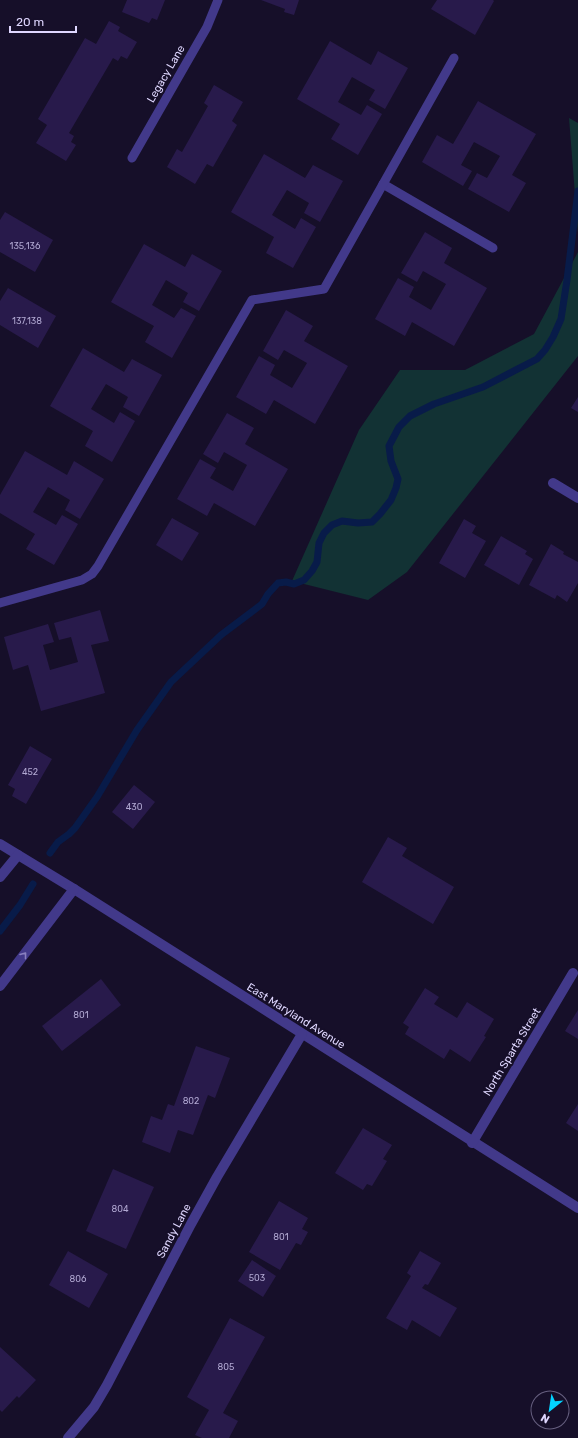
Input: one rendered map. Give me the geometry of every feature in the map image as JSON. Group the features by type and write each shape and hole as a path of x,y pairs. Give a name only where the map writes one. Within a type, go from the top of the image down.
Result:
{"street":[{"path":"553,483 578,498"},
{"name":"East Maryland Avenue","path":"0,844 74,889 472,1143 578,1208"},
{"path":"0,877 18,855"},
{"path":"0,986 74,889"},
{"name":"North Sparta Street","path":"472,1143 573,973"},
{"name":"Sandy Lane","path":"68,1438 94,1407 107,1386 198,1211 302,1034"}],"lane":[{"name":"Legacy Lane","path":"132,158 207,27 218,0"},
{"path":"0,603 82,580 92,574 252,300 324,289 454,58"},
{"path":"383,184 493,248"}],"green space":[{"path":"569,118 578,123 578,233"},
{"path":"578,252 578,356 407,572 368,600 292,581 359,430 400,370 465,370 534,334"}],"building":[{"path":"127,0 165,0 157,20 152,18 149,23 122,12"},
{"path":"261,0 299,0 294,15 284,12 285,9"},
{"path":"437,0 494,1 475,35 431,9"},
{"path":"109,21 120,27 118,31 137,42 127,59 121,56 118,61 113,58 69,133 74,136 71,142 76,145 66,161 36,143 47,125 38,119 85,38 96,44"},
{"path":"330,41 371,65 378,51 408,68 385,109 369,100 375,90 352,77 338,102 361,115 367,105 382,114 358,155 331,139 340,124 297,99"},
{"path":"214,85 243,102 232,121 237,125 213,167 207,164 195,184 167,167 177,149 182,152 208,106 204,103"},
{"path":"478,101 536,134 512,175 526,183 509,212 468,189 477,173 487,178 500,156 474,142 461,165 472,171 463,186 422,162 437,135 453,144"},
{"path":"264,154 305,178 313,165 343,181 320,222 304,213 309,203 287,190 272,215 295,229 301,218 316,227 293,268 266,253 274,237 231,212"},
{"path":"5,212 53,240 35,272 0,252 0,220"},
{"path":"425,232 452,248 444,263 487,288 454,346 412,322 405,336 375,319 398,278 414,287 409,297 431,310 446,284 423,271 417,282 401,273"},
{"path":"144,244 185,267 192,254 222,271 199,311 183,302 188,293 166,280 152,305 174,318 181,308 196,316 172,358 145,342 154,326 111,302"},
{"path":"8,288 56,316 38,348 0,325 0,301"},
{"path":"286,310 313,326 304,341 348,366 315,424 274,400 266,414 236,397 259,356 275,365 270,375 292,388 307,363 284,350 278,360 263,351"},
{"path":"83,348 124,372 132,359 162,375 139,416 123,407 128,397 106,384 91,409 114,423 120,412 135,421 112,462 85,446 93,431 50,406"},
{"path":"578,397 578,412 571,408"},
{"path":"227,413 254,428 245,444 288,469 255,526 214,503 207,516 177,499 200,459 216,468 210,478 233,491 247,465 224,452 218,463 203,454"},
{"path":"25,451 67,475 74,461 104,479 80,519 65,510 70,500 48,487 33,512 56,525 62,515 78,524 54,565 26,549 35,534 0,513 0,495"},
{"path":"172,518 199,533 182,561 156,545"},
{"path":"464,519 476,526 472,533 486,541 465,578 439,563"},
{"path":"501,536 527,551 525,554 533,559 519,585 484,565"},
{"path":"551,544 564,552 563,554 578,562 578,583 567,602 557,595 555,599 529,585"},
{"path":"100,610 109,641 91,645 105,693 41,711 28,665 13,670 4,637 48,624 54,642 43,645 50,670 78,662 71,637 59,640 54,623"},
{"path":"30,746 52,759 26,804 12,796 15,789 8,785"},
{"path":"134,785 155,802 133,829 112,812"},
{"path":"388,837 407,848 402,856 454,887 433,924 362,882"},
{"path":"101,979 121,1005 62,1051 42,1026"},
{"path":"425,988 439,997 434,1004 457,1018 467,1002 494,1019 484,1036 486,1037 470,1062 450,1049 444,1059 405,1034 409,1027 403,1023"},
{"path":"578,1010 578,1039 565,1031"},
{"path":"196,1046 230,1058 215,1098 208,1095 193,1135 178,1130 170,1153 142,1142 151,1116 162,1120 168,1104 174,1106"},
{"path":"578,1104 578,1131 566,1123"},
{"path":"363,1128 392,1145 383,1159 387,1161 372,1186 367,1184 363,1190 335,1173"},
{"path":"113,1169 154,1187 126,1249 86,1231"},
{"path":"279,1201 308,1218 302,1229 308,1232 301,1245 296,1243 280,1270 249,1252"},
{"path":"68,1251 108,1274 89,1308 49,1285"},
{"path":"420,1251 441,1263 428,1285 425,1284 422,1288 457,1308 440,1337 412,1320 407,1330 386,1318 411,1276 407,1273"},
{"path":"252,1260 276,1276 263,1297 238,1281"},
{"path":"230,1318 265,1337 223,1413 238,1421 229,1438 202,1438 195,1435 209,1410 187,1397"},
{"path":"0,1347 36,1380 19,1398 17,1396 2,1412 0,1410"}],"waterway":[{"path":"50,853 58,842 75,828 97,797 137,730 171,682 221,635 262,604 268,594 278,583 286,582 294,584 304,580 312,571 317,562 319,543 324,533 332,525 342,521 358,523 372,522 380,514 391,500 398,479 391,461 389,446 399,427 410,416 434,404 483,387 537,359 545,350 561,319 578,191"},
{"path":"0,931 20,905 33,884"}]}
